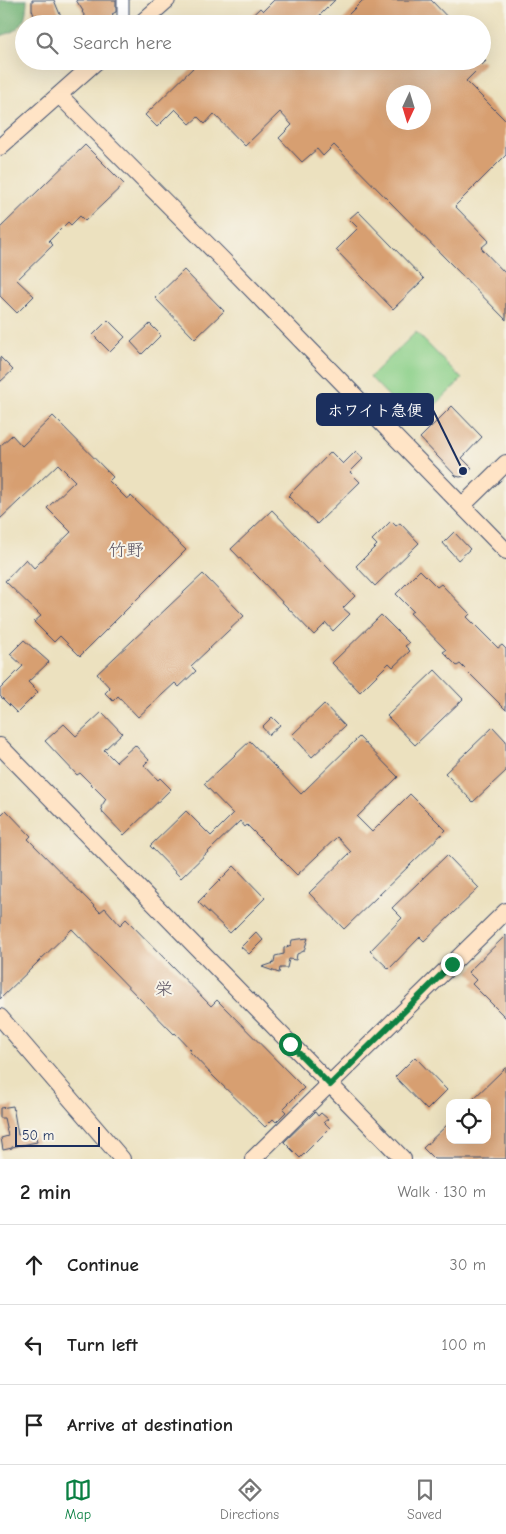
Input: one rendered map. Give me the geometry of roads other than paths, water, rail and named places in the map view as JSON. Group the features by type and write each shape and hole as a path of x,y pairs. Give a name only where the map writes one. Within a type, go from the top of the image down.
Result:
{"street":[{"path":"122,0 123,15"},
{"path":"150,15 167,0"},
{"path":"0,147 87,70"},
{"path":"59,95 222,259 506,551"},
{"path":"462,506 506,463"},
{"path":"0,746 403,1159"},
{"path":"253,1159 506,911"},
{"path":"0,1017 122,1159"}],"place":[{"name":"ホワイト急便","path":"463,471"}],"district":[{"name":"竹野","path":"126,550"},
{"name":"栄","path":"164,989"}]}
